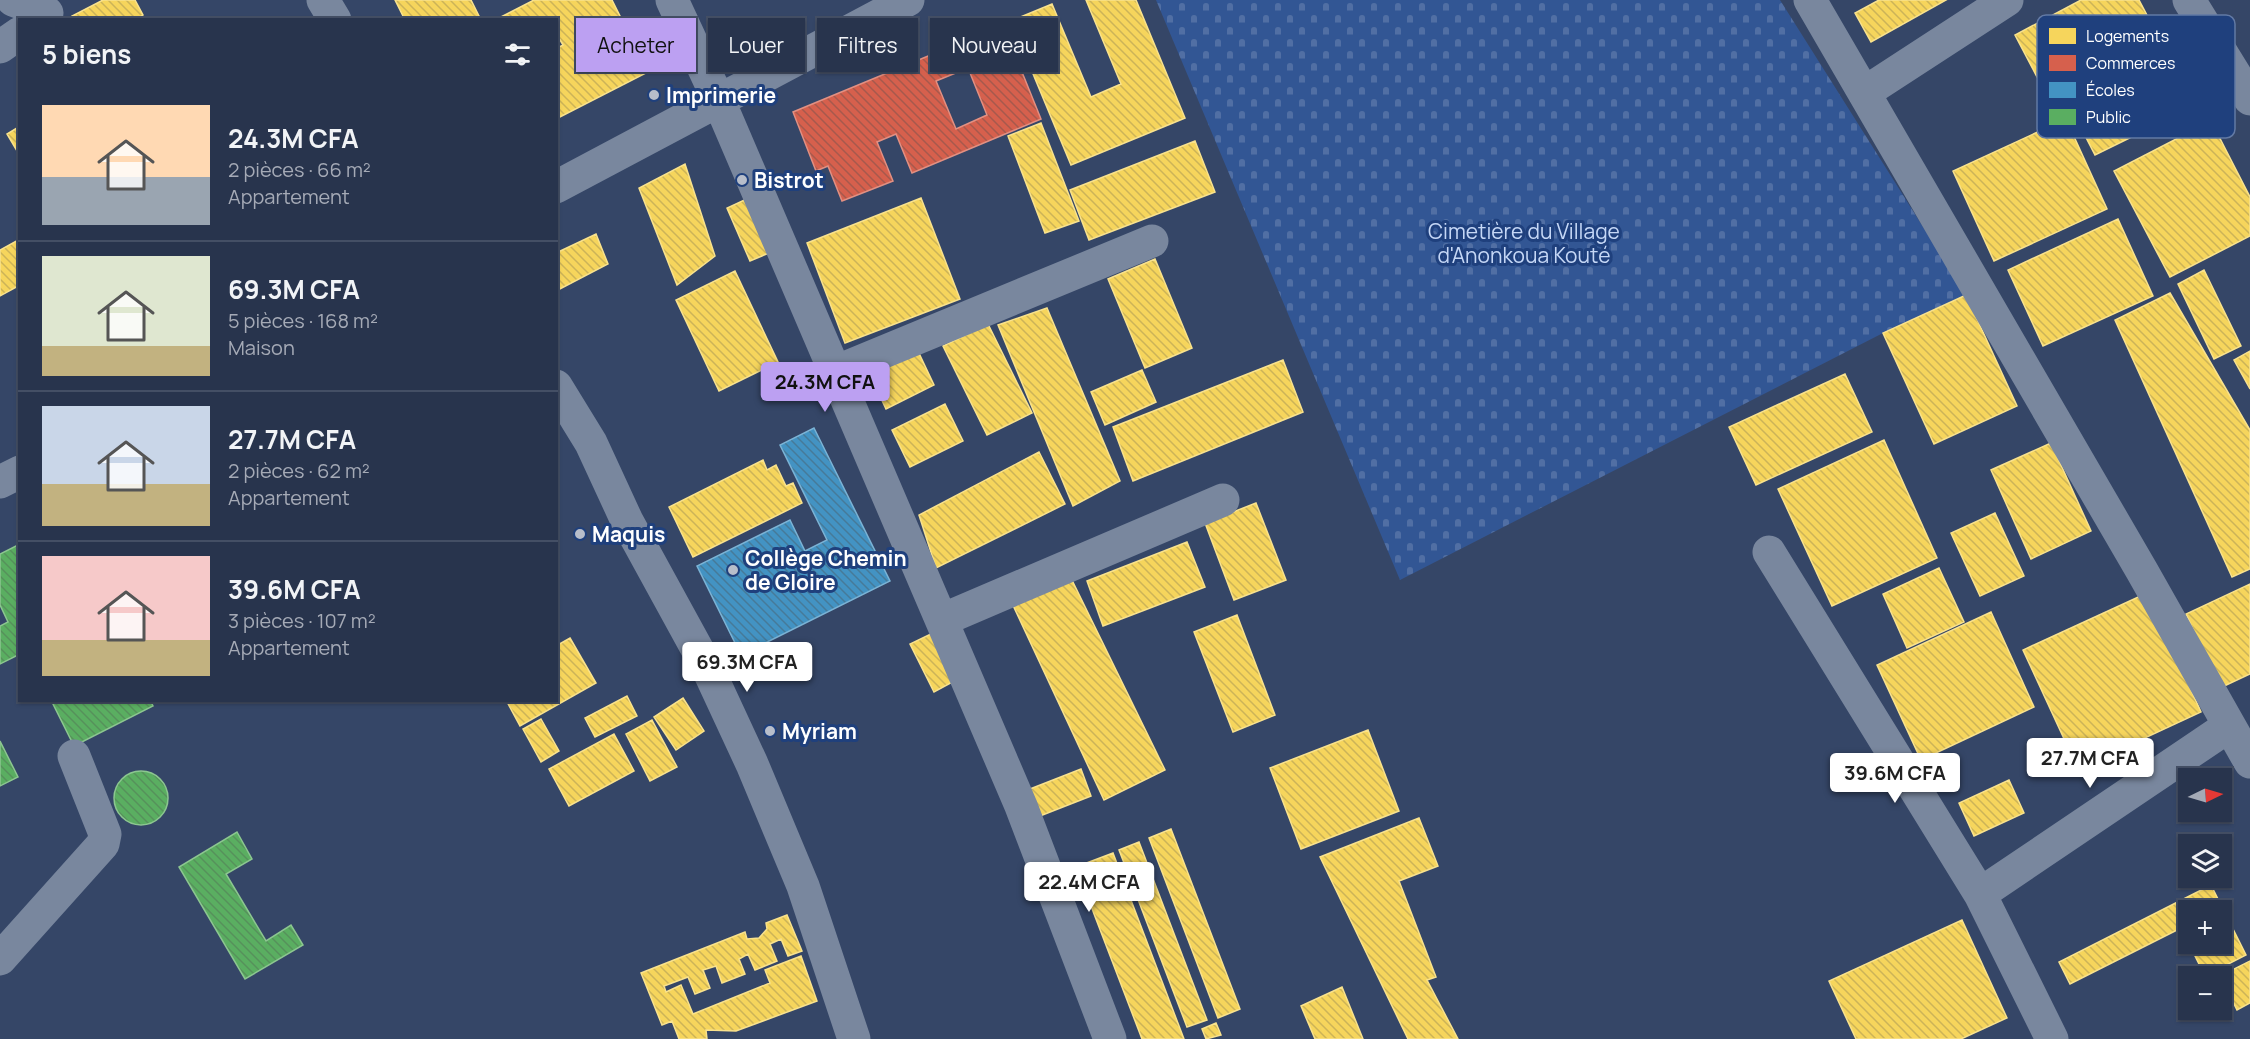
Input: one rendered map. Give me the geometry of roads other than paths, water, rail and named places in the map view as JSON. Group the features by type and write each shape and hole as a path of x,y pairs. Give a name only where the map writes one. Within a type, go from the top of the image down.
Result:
{"street":[{"path":"13,0 52,11"},
{"path":"323,0 334,18"},
{"path":"672,0 718,100 1022,806 1110,1039"},
{"path":"558,186 908,0"},
{"path":"1810,0 2142,571 2250,762"},
{"path":"1864,93 2007,0"},
{"path":"2190,0 2199,15"},
{"path":"0,47 18,34"},
{"path":"2235,74 2250,99"},
{"path":"835,372 1152,241"},
{"path":"558,389 591,442 627,521 707,667 752,764 803,886 854,1039"},
{"path":"0,482 18,473"},
{"path":"942,620 1223,500"},
{"path":"1770,552 1980,894 2052,1039"},
{"path":"1980,894 2229,726"},
{"path":"0,959 103,844 105,834 74,756"}],"place":[{"name":"Imprimerie","path":"654,95"},
{"name":"Bistrot","path":"742,180"},
{"name":"Maquis","path":"580,534"},
{"name":"Collège Chemin de Gloire","path":"733,570"},
{"name":"Myriam","path":"770,731"}],"park label":[{"name":"Cimetière du Village d'Anonkoua Kouté","path":"1524,243"}]}
